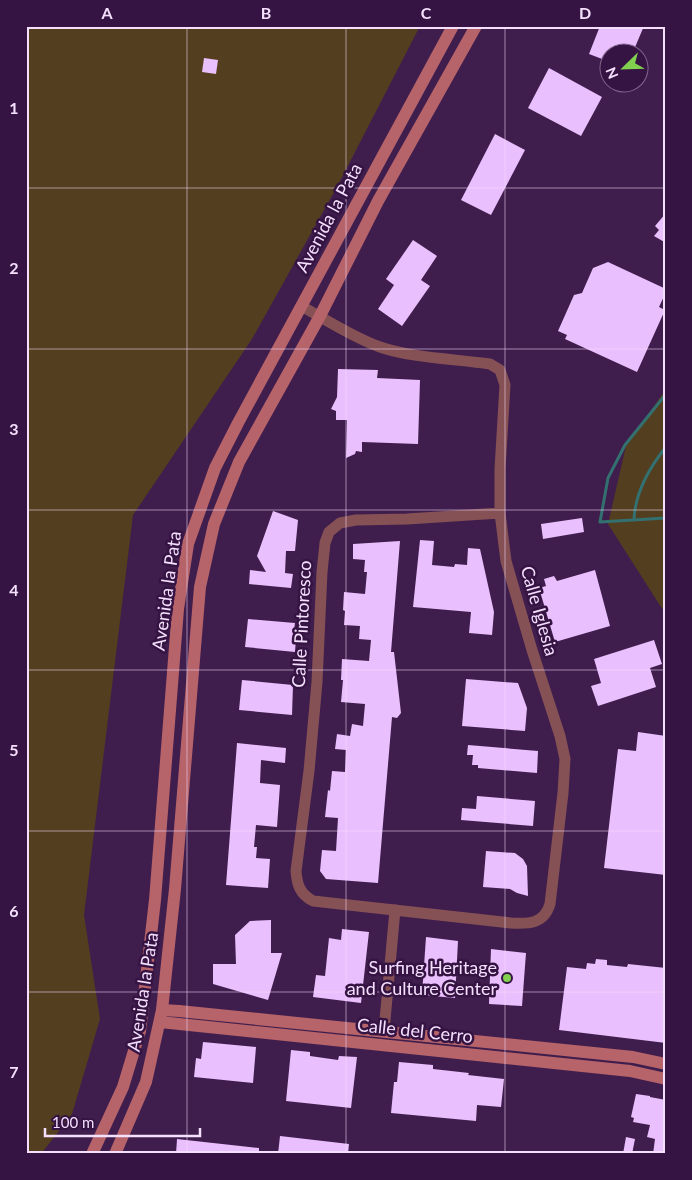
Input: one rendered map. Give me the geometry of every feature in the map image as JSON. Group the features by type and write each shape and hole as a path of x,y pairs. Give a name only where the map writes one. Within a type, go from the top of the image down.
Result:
{"main road":[{"name":"Avenida la Pata","path":"92,1154 123,1088 140,1031 155,900 178,609 188,544 215,468 453,26"},
{"name":"Avenida la Pata","path":"115,1154 146,1082 161,1016 175,889 202,578 214,524 239,462 320,316 378,201 476,26"},
{"name":"Calle del Cerro","path":"161,1016 179,1011 384,1030 633,1057 666,1064"},
{"path":"140,1031 161,1016"},
{"name":"Calle del Cerro","path":"161,1016 620,1070 666,1079"}],"street":[{"name":"Calle Iglesia","path":"301,892 313,901 528,924 539,920 550,904 564,793 565,759 560,736 506,561 500,512 500,470 505,385 500,370 490,364 385,348 361,338 302,306"},
{"name":"Calle Pintoresco","path":"301,892 296,882 296,871 310,771 317,682 322,572 325,543 329,532 340,523 356,520 407,519 500,512"},
{"path":"384,1030 395,910"}],"shaded area":[{"path":"26,26 420,26 338,185 252,339 133,515 84,915 100,1019 72,1114 41,1154 26,1154"},
{"path":"666,389 666,612 608,524 626,446"}],"building":[{"path":"600,26 644,26 637,42 600,42 600,58 589,54"},
{"path":"204,58 218,60 216,74 202,72"},
{"path":"549,68 602,97 581,136 528,108"},
{"path":"495,134 525,150 491,215 461,200"},
{"path":"666,213 666,243 654,236 659,230 655,226"},
{"path":"413,240 437,256 421,280 430,286 402,326 378,309 394,285 386,279"},
{"path":"608,262 666,289 659,307 665,310 637,372 565,339 567,335 558,331 574,295 582,293 593,268"},
{"path":"338,369 378,370 377,378 420,380 418,444 362,442 362,452 356,451 355,454 346,458 347,420 336,420 336,411 331,409 337,397"},
{"path":"273,511 298,520 295,551 286,551 285,573 293,574 291,588 249,584 250,570 266,572 257,556"},
{"path":"582,518 584,532 543,539 541,524"},
{"path":"420,540 434,541 432,565 454,567 455,564 467,565 468,548 480,549 494,612 492,635 469,633 471,612 413,607"},
{"path":"400,541 391,652 394,652 401,713 397,718 392,717 378,883 326,879 320,871 322,850 336,851 338,818 325,817 328,790 330,791 332,771 345,772 346,750 335,749 337,734 350,736 352,724 363,726 365,704 341,702 342,659 369,661 371,640 359,639 360,626 344,625 344,592 365,594 367,572 364,572 365,560 353,559 353,544"},
{"path":"595,570 610,626 555,642 539,588 546,586 544,579 554,576 557,581"},
{"path":"248,619 295,623 293,637 296,638 295,652 245,647"},
{"path":"654,640 662,664 650,668 656,687 598,706 591,686 601,683 594,659"},
{"path":"466,679 518,683 527,708 525,731 462,726"},
{"path":"242,680 293,685 292,715 239,710"},
{"path":"638,732 666,736 666,875 604,868 618,749 636,751"},
{"path":"237,743 286,748 285,763 261,760 260,783 280,785 277,827 256,825 254,847 257,847 256,858 270,859 268,888 226,885"},
{"path":"468,745 538,751 537,773 478,768 478,765 472,765 473,755 467,755"},
{"path":"477,796 535,801 533,826 461,820 462,808 476,809"},
{"path":"486,851 515,853 523,859 527,866 528,896 510,889 483,887"},
{"path":"271,920 271,953 282,953 268,1000 213,984 213,964 236,964 235,935 250,921"},
{"path":"342,929 369,932 361,1003 313,997 316,975 325,976 329,938 341,940"},
{"path":"426,937 458,941 455,998 422,995"},
{"name":"Surfing Heritage and Culture Center","path":"491,949 526,953 522,1006 489,1004"},
{"path":"596,959 607,960 607,965 627,967 628,964 666,968 666,1043 559,1030 567,967 586,969 587,963 595,964"},
{"path":"203,1042 256,1047 253,1083 194,1077 196,1058 201,1059"},
{"path":"291,1050 310,1052 310,1056 338,1060 339,1056 357,1057 351,1108 286,1101"},
{"path":"399,1062 433,1065 433,1069 504,1079 501,1107 477,1105 476,1121 391,1113 394,1082 397,1082"},
{"path":"636,1094 666,1100 666,1154 653,1154 655,1139 647,1137 650,1125 633,1122 634,1118 631,1117"},
{"path":"280,1136 349,1144 348,1154 278,1154"},
{"path":"626,1137 635,1139 632,1154 623,1154"},
{"path":"177,1139 259,1148 259,1154 176,1154"}],"waterway":[{"path":"666,394 625,445 608,478 600,522 666,518"},
{"path":"634,520 640,490 654,463 666,447"}],"place":[{"name":"Surfing Heritage and Culture Center","path":"507,978"}]}
